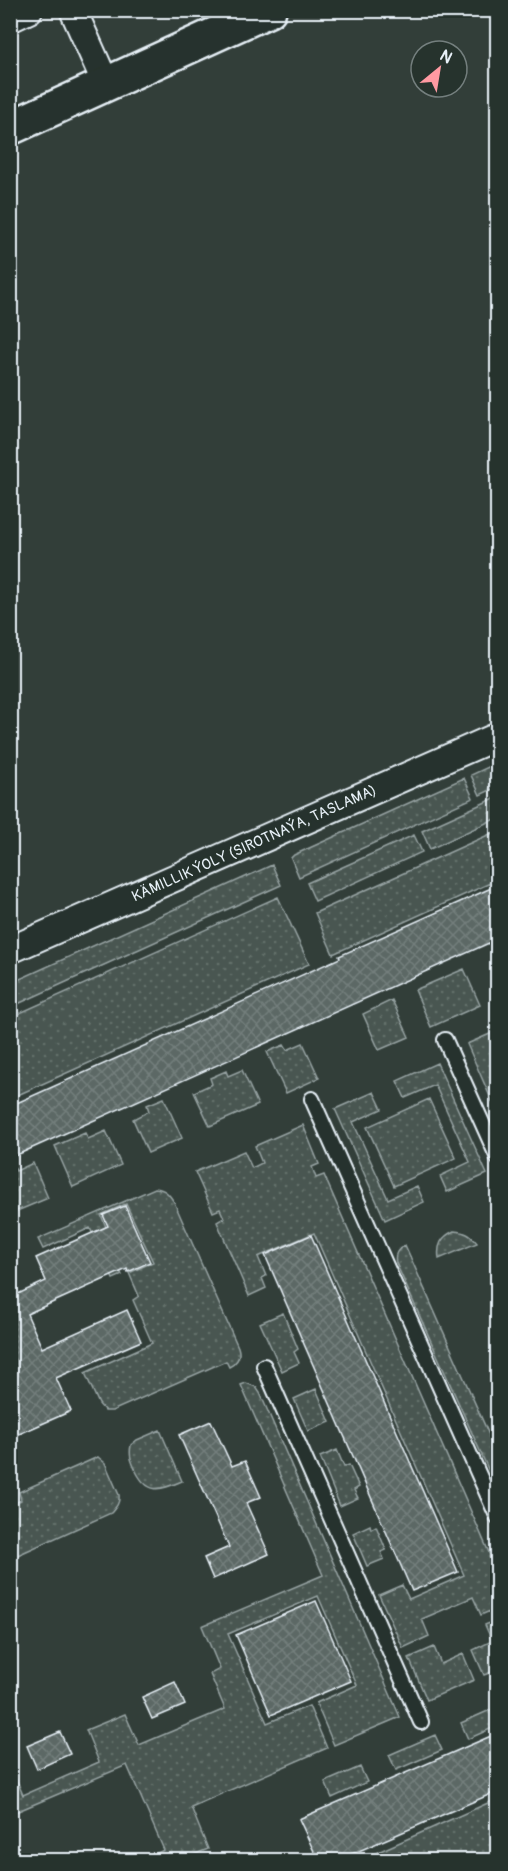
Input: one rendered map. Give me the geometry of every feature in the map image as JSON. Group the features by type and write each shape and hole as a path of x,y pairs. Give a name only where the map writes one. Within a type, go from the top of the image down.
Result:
{"street":[{"path":"10,19 29,10"},
{"path":"73,10 106,84"},
{"path":"10,128 269,10"},
{"name":"KÄMILLIK ÝOLY (SIROTNAÝA, TASLAMA)","path":"10,950 498,736"}],"lane":[{"path":"445,1040 498,1158"},
{"path":"312,1099 498,1518"},
{"path":"264,1366 421,1722"}],"shaded area":[{"path":"497,763 497,787 480,795 471,775"},
{"path":"464,778 473,798 299,877 291,858 294,855"},
{"path":"497,797 497,818 430,849 422,831"},
{"path":"497,831 497,880 333,954 315,913"},
{"path":"414,835 422,852 315,901 307,883"},
{"path":"272,865 281,885 11,1007 11,983"},
{"path":"278,897 309,964 11,1098 11,1017"},
{"path":"464,969 480,1005 431,1027 415,990"},
{"path":"392,1000 409,1037 379,1050 363,1014"},
{"path":"497,1031 498,1107 495,1108 467,1044"},
{"path":"303,1043 319,1078 286,1093 267,1052 284,1045 287,1050"},
{"path":"437,1063 487,1174 447,1192 440,1176 470,1162 435,1085 405,1098 397,1081"},
{"path":"242,1070 258,1105 210,1126 194,1092 212,1084 210,1078 226,1071 228,1076"},
{"path":"374,1092 382,1109 353,1122 388,1199 417,1186 424,1202 385,1220 335,1109"},
{"path":"164,1098 182,1138 148,1153 133,1119 149,1111 147,1105"},
{"path":"429,1099 456,1158 394,1186 367,1127"},
{"path":"303,1125 319,1164 312,1167 316,1178 324,1175 497,1571 497,1608 481,1615 473,1597 422,1619 429,1636 403,1648 379,1595 402,1585 409,1599 464,1575 314,1233 258,1257 266,1276 262,1278 266,1288 249,1296 217,1222 224,1218 220,1209 213,1212 195,1172 244,1151 252,1168 262,1163 255,1146"},
{"path":"106,1131 121,1165 73,1187 55,1146 85,1133 88,1139"},
{"path":"33,1163 48,1198 17,1211 11,1196 11,1166 13,1165 16,1171"},
{"path":"155,1188 166,1192 174,1202 238,1347 239,1356 229,1367 226,1361 112,1411 105,1411 99,1404 85,1373 152,1343 133,1300 139,1296 129,1273 153,1262 126,1204 101,1215 109,1234 104,1236 122,1275 113,1279 90,1228 43,1249 38,1239"},
{"path":"454,1231 467,1234 477,1243 439,1259 441,1242"},
{"path":"405,1245 497,1453 497,1489 396,1263 397,1252"},
{"path":"283,1313 298,1349 294,1352 299,1363 282,1371 260,1323"},
{"path":"246,1383 256,1387 260,1393 400,1717 334,1745 316,1703 357,1685 318,1596 228,1634 267,1723 309,1706 327,1748 191,1807 208,1849 181,1860 141,1860 164,1850 127,1765 11,1814 11,1767 23,1795 99,1762 86,1730 125,1714 139,1745 225,1709 210,1674 220,1669 202,1626 323,1575 241,1385"},
{"path":"316,1389 330,1422 308,1431 294,1399"},
{"path":"160,1430 182,1481 167,1487 154,1488 144,1483 135,1469 130,1449 137,1440"},
{"path":"337,1450 344,1467 349,1465 359,1487 354,1490 358,1498 340,1506 320,1457"},
{"path":"98,1457 105,1463 119,1495 118,1503 111,1513 11,1558 11,1505 21,1500 19,1492"},
{"path":"370,1525 371,1529 376,1526 386,1550 381,1552 384,1559 367,1566 353,1533"},
{"path":"497,1620 497,1670 484,1675 473,1650 492,1641 485,1625"},
{"path":"434,1647 441,1664 463,1654 474,1680 427,1700 409,1658"},
{"path":"497,1707 497,1726 468,1739 461,1723"},
{"path":"435,1735 442,1750 396,1770 389,1755"},
{"path":"360,1767 367,1782 332,1798 325,1782"},
{"path":"497,1799 497,1860 360,1860"}],"building":[{"path":"498,885 498,939 10,1158 10,1106"},
{"path":"125,1206 150,1262 128,1272 127,1269 27,1314 42,1348 127,1310 141,1341 56,1378 71,1411 10,1438 10,1278 18,1294 46,1281 36,1258 108,1226 103,1215"},
{"path":"311,1235 458,1572 412,1591 265,1255"},
{"path":"211,1421 232,1466 245,1461 261,1497 246,1503 269,1554 213,1579 204,1558 229,1547 179,1435"},
{"path":"316,1601 351,1681 271,1715 236,1635"},
{"path":"175,1682 185,1705 152,1719 142,1697"},
{"path":"60,1732 70,1754 37,1769 27,1746"},
{"path":"498,1733 498,1791 338,1860 318,1860 299,1819"}]}
